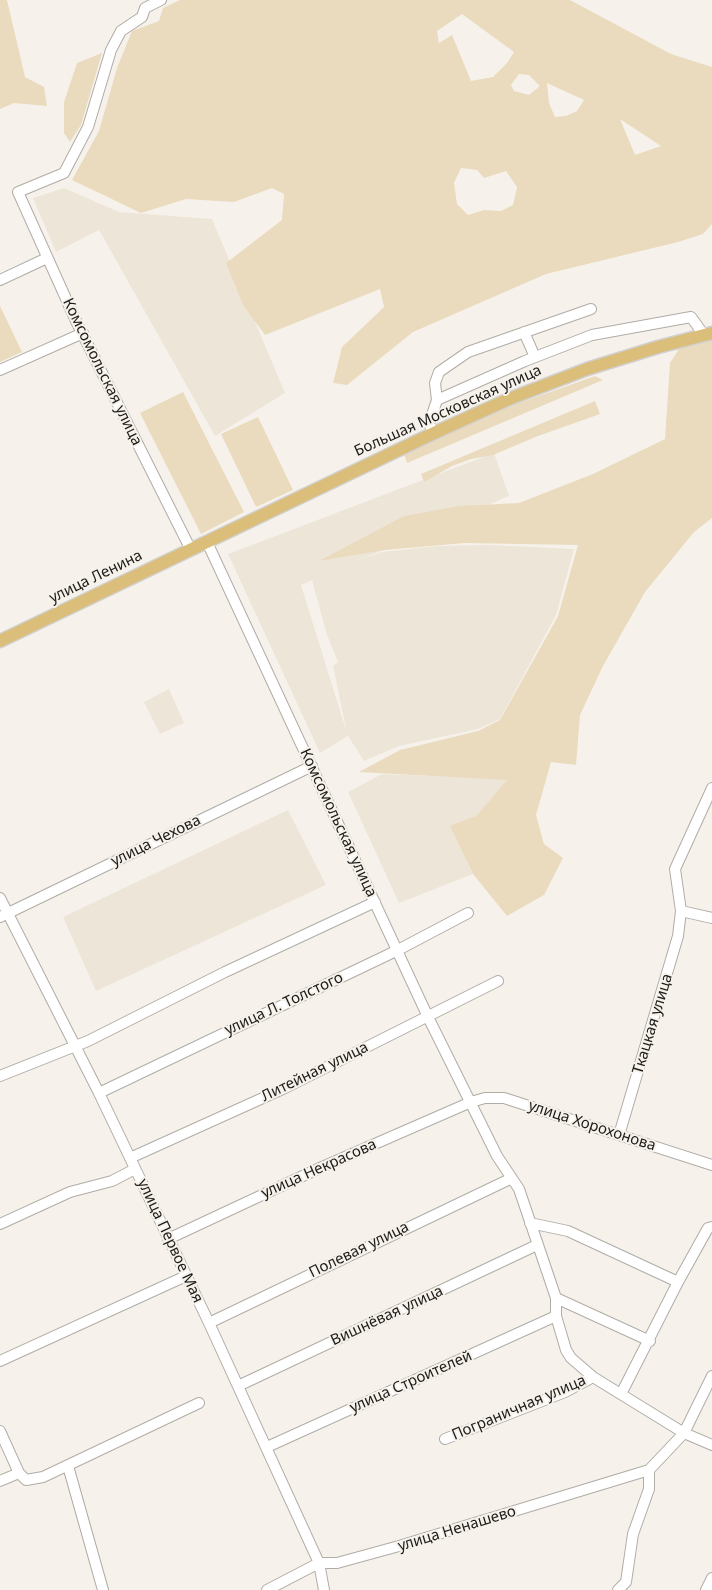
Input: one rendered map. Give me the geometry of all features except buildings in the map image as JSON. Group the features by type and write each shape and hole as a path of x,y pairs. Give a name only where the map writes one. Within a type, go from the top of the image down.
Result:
{"main road":[{"name":"Большая Московская улица","path":"207,542 509,399 587,369 708,334"},
{"name":"улица Ленина","path":"0,641 207,542"}],"street":[{"path":"142,4 161,0"},
{"name":"Комсомольская улица","path":"142,4 142,17 121,30 111,50 88,128 64,173 18,192 82,333 191,550"},
{"path":"0,280 47,258"},
{"path":"434,433 429,424 437,400 435,383 439,372 468,352 591,309"},
{"path":"437,400 535,357 592,335 691,317 708,334"},
{"path":"524,332 535,357"},
{"path":"0,370 82,333"},
{"name":"Комсомольская улица","path":"207,542 428,1017 510,1179 519,1188 556,1298 556,1316 571,1358 593,1377 684,1432 712,1445"},
{"name":"улица Чехова","path":"4,915 312,766"},
{"name":"Ткацкая улица","path":"619,1135 678,936 681,911 675,880 676,864 712,788"},
{"name":"улица Первое Мая","path":"0,898 4,915 75,1044 209,1322 319,1563 324,1590"},
{"path":"0,1076 75,1044 88,1041 225,972 375,902"},
{"path":"681,911 712,918"},
{"name":"улица Л. Толстого","path":"99,1093 398,950 468,914"},
{"name":"Литейная улица","path":"130,1158 284,1088 498,981"},
{"name":"улица Хорохонова","path":"471,1102 485,1098 504,1098 712,1165"},
{"name":"улица Некрасова","path":"168,1239 322,1167 471,1102"},
{"path":"0,1224 70,1192 112,1181 136,1169"},
{"name":"Полевая улица","path":"209,1322 510,1179"},
{"path":"530,1223 568,1230 678,1282"},
{"path":"621,1394 650,1341 678,1282 708,1228 712,1227"},
{"name":"Вишнёвая улица","path":"238,1386 537,1245"},
{"path":"0,1361 186,1276"},
{"path":"556,1298 650,1341"},
{"name":"улица Строителей","path":"266,1447 556,1316"},
{"path":"625,1587 634,1534 649,1489 650,1470 684,1432 712,1376"},
{"name":"Пограничная улица","path":"444,1439 565,1392 593,1377"},
{"path":"0,1431 19,1473 26,1480 43,1477 68,1466 199,1403"},
{"path":"68,1466 102,1590"},
{"name":"улица Ненашево","path":"267,1590 319,1563 337,1562 399,1546 650,1470"},
{"path":"0,1481 19,1473"},
{"path":"706,1590 712,1578"}],"shaded area":[{"path":"0,0 7,0 25,77 44,87 47,106 14,103 0,109"},
{"path":"180,0 570,0 671,54 712,67 712,224 703,234 678,242 546,274 413,332 347,385 333,383 342,347 384,307 380,289 265,335 243,305 226,263 282,220 284,194 272,188 234,202 186,199 141,213 72,180 99,131 117,68 132,31 159,21 163,8","holes":["462,14 514,52 507,63 493,77 471,81 452,35 439,43 437,31","519,74 529,75 540,86 529,95 514,91 511,85","547,83 584,100 577,111 566,116 555,117 549,103","620,119 661,146 635,155","461,168 477,170 484,178 506,171 517,187 513,205 501,211 484,210 468,215 457,204 454,183"]},
{"path":"102,53 81,125 70,142 64,133 64,102 77,63"},
{"path":"64,188 119,212 212,219 285,393 215,436 99,230 56,252 33,198"},
{"path":"0,306 22,352 0,362"},
{"path":"712,337 712,518 694,532 645,592 603,666 580,715 576,765 551,762 536,815 544,844 563,858 544,895 507,916 473,874 450,826 476,816 507,780 359,772 400,750 478,731 500,720 558,616 578,545 465,543 385,550 319,561 404,516 459,506 519,503 593,474 665,439 670,363 682,344"},
{"path":"595,376 603,380 407,463 404,454 511,406"},
{"path":"183,392 244,512 201,534 140,413"},
{"path":"595,401 600,414 538,436 493,455 471,459 452,466 424,482 421,474"},
{"path":"258,417 293,490 256,507 221,434"},
{"path":"494,453 509,496 362,559 382,552 437,546 489,545 574,549 556,615 500,719 478,729 399,746 364,761 348,736 320,753 228,554","holes":["312,580 327,635 338,662 333,666 347,733 301,585"]},
{"path":"169,689 184,723 160,734 144,702"},
{"path":"382,774 508,779 476,816 466,860 473,874 399,903 348,792"},
{"path":"288,810 326,885 96,991 63,917"}]}
